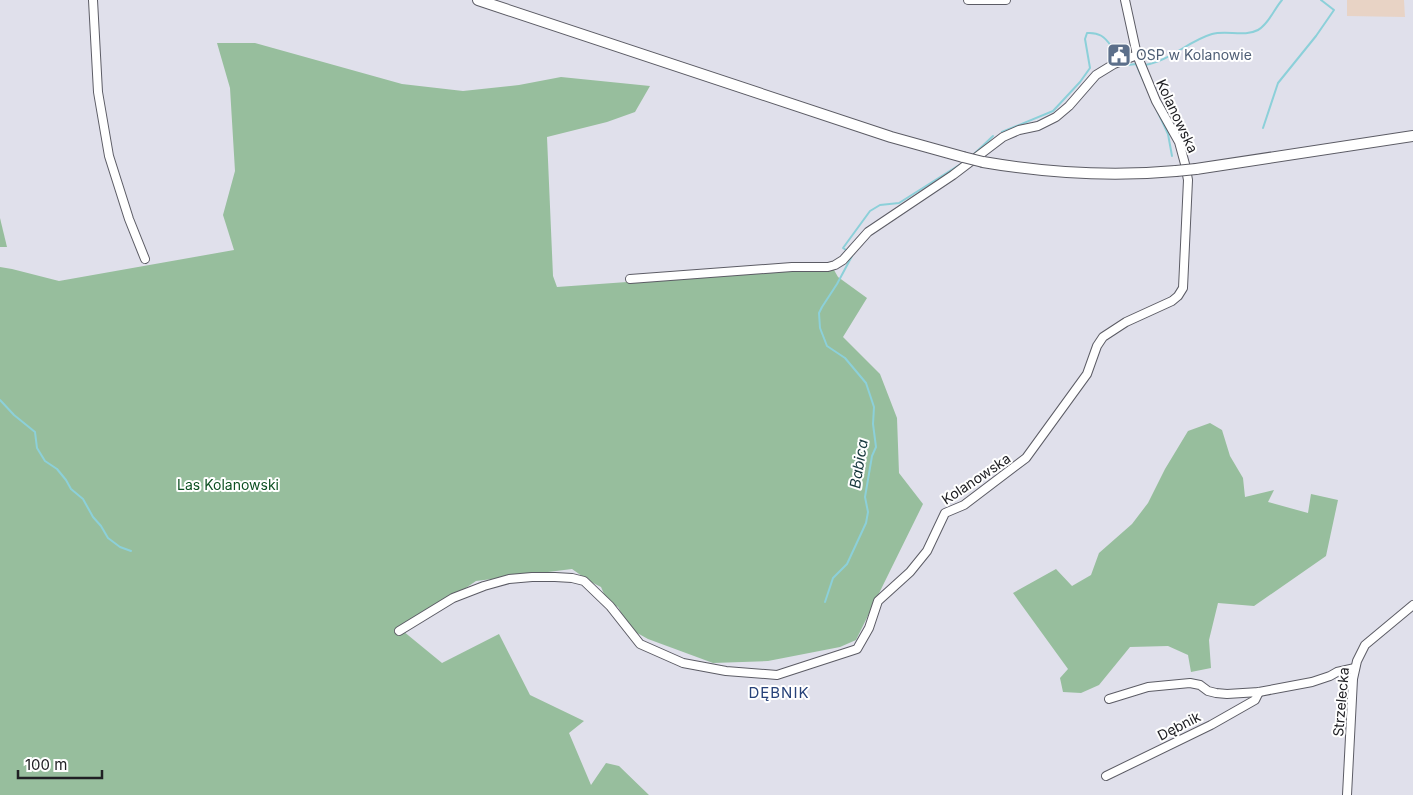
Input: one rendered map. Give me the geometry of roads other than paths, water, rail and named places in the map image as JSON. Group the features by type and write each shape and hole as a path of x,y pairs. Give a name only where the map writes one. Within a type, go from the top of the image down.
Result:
{"main road":[{"path":"478,0 891,137 963,157 1010,167 1086,174 1123,175 1176,172 1413,136"}],"street":[{"path":"93,0 98,92 109,156 128,219 145,259"},
{"path":"968,0 1006,0"},
{"name":"Kolanowska","path":"399,631 453,598 484,586 509,579 555,577 572,578 584,582 610,606 640,644 683,663 777,675 857,649 869,628 878,601 910,572 927,551 945,513 964,505 1026,458 1087,374 1097,346 1104,337 1126,322 1172,301 1183,288 1188,180 1185,164 1178,142 1156,101 1137,55 1125,0"},
{"path":"630,279 835,265 843,260 868,232 953,175 1003,136 1038,126 1056,117 1069,106 1096,75 1114,64 1137,55"},
{"name":"Strzelecka","path":"1347,795 1355,668 1360,653 1365,645 1413,605"},
{"path":"1109,699 1148,687 1190,683 1200,685 1208,691 1216,693 1259,692 1312,682 1337,672 1355,668"},
{"name":"Dębnik","path":"1106,776 1211,725 1255,700 1259,692"}],"waterway":[{"name":"Babica","path":"1145,65 1163,59 1212,34 1247,33 1258,30 1268,20 1282,0"},
{"path":"1263,128 1278,83 1316,36 1334,10 1321,0"},
{"name":"Babica","path":"1002,132 1053,111 1080,82 1090,68 1085,39 1087,33 1095,33 1101,36 1111,46"},
{"path":"1120,66 1136,64 1147,88"},
{"path":"1155,106 1168,134 1172,156"},
{"name":"Babica","path":"972,156 993,136"},
{"name":"Babica","path":"846,250 843,248 870,211 880,205 899,203 964,162"},
{"name":"Babica","path":"825,602 833,578 847,564 866,523 868,512 865,497 872,456 876,447 873,424 874,407 866,383 845,358 827,346 820,328 819,313 852,256"},
{"path":"0,400 14,415 35,432 37,448 45,461 57,469 71,489 83,499 108,538 120,547 131,551"}],"place":[{"name":"OSP w Kolanowie","path":"1119,55"}],"district":[{"name":"DĘBNIK","path":"779,693"}],"park label":[{"name":"Las Kolanowski","path":"228,485"}]}
